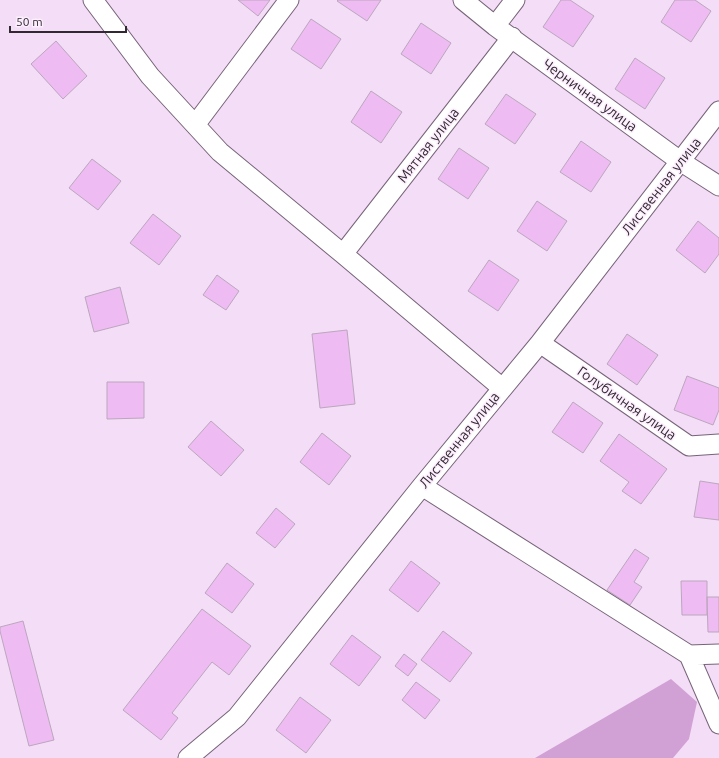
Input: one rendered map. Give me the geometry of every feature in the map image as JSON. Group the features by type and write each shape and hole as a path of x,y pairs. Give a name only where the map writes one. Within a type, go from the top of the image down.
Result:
{"street":[{"path":"93,0 150,76 220,152 502,388"},
{"path":"195,125 290,0"},
{"name":"Черничная улица","path":"463,0 495,26 680,161 719,186"},
{"path":"495,26 515,0"},
{"name":"Мятная улица","path":"343,254 512,37"},
{"name":"Лиственная улица","path":"188,758 237,717 422,486 540,343 719,111"},
{"name":"Голубичная улица","path":"540,343 689,446 719,444"},
{"path":"422,486 689,655 719,724"},
{"path":"689,655 719,654"}],"shaded area":[{"path":"671,679 697,702 689,739 673,758 535,758"}],"building":[{"path":"238,0 270,0 258,16"},
{"path":"381,0 367,21 337,1"},
{"path":"561,0 570,0 594,16 573,47 543,27"},
{"path":"675,0 695,0 711,11 691,42 661,22"},
{"path":"311,19 341,39 321,69 291,49"},
{"path":"421,23 451,43 431,74 401,54"},
{"path":"56,41 87,76 63,99 31,64"},
{"path":"635,58 665,78 645,109 615,89"},
{"path":"371,91 402,112 381,143 351,122"},
{"path":"506,94 536,114 515,144 485,124"},
{"path":"581,141 611,162 591,192 560,172"},
{"path":"459,148 489,168 468,199 438,179"},
{"path":"92,159 121,181 98,210 69,188"},
{"path":"537,201 567,221 547,251 517,231"},
{"path":"153,214 181,236 159,265 130,243"},
{"path":"698,221 719,238 719,254 705,273 676,250"},
{"path":"489,260 519,280 498,311 468,291"},
{"path":"217,275 239,291 226,310 203,295"},
{"path":"120,287 129,323 94,332 85,297"},
{"path":"347,330 355,404 320,408 312,334"},
{"path":"627,334 658,355 637,385 607,364"},
{"path":"687,376 719,388 719,410 713,425 674,410"},
{"path":"107,382 144,382 144,418 107,419"},
{"path":"573,402 603,423 583,453 552,432"},
{"path":"211,421 244,450 221,476 188,447"},
{"path":"322,433 351,456 329,485 300,462"},
{"path":"619,434 667,469 641,504 622,491 629,482 600,461"},
{"path":"700,481 719,484 719,520 694,517"},
{"path":"276,508 295,524 275,548 256,533"},
{"path":"635,549 649,558 634,582 642,587 630,605 607,590"},
{"path":"411,561 440,583 418,612 389,590"},
{"path":"227,563 254,584 232,613 205,593"},
{"path":"681,581 707,581 707,615 682,615"},
{"path":"707,597 719,597 719,632 708,632"},
{"path":"202,609 251,646 229,675 212,662 172,713 178,718 161,740 123,710"},
{"path":"23,621 54,740 29,746 0,631 0,627"},
{"path":"443,631 472,653 450,682 421,660"},
{"path":"352,635 381,657 359,686 330,664"},
{"path":"404,654 417,664 408,676 395,666"},
{"path":"416,682 440,700 425,719 402,700"},
{"path":"300,697 331,720 306,753 276,730"}]}
